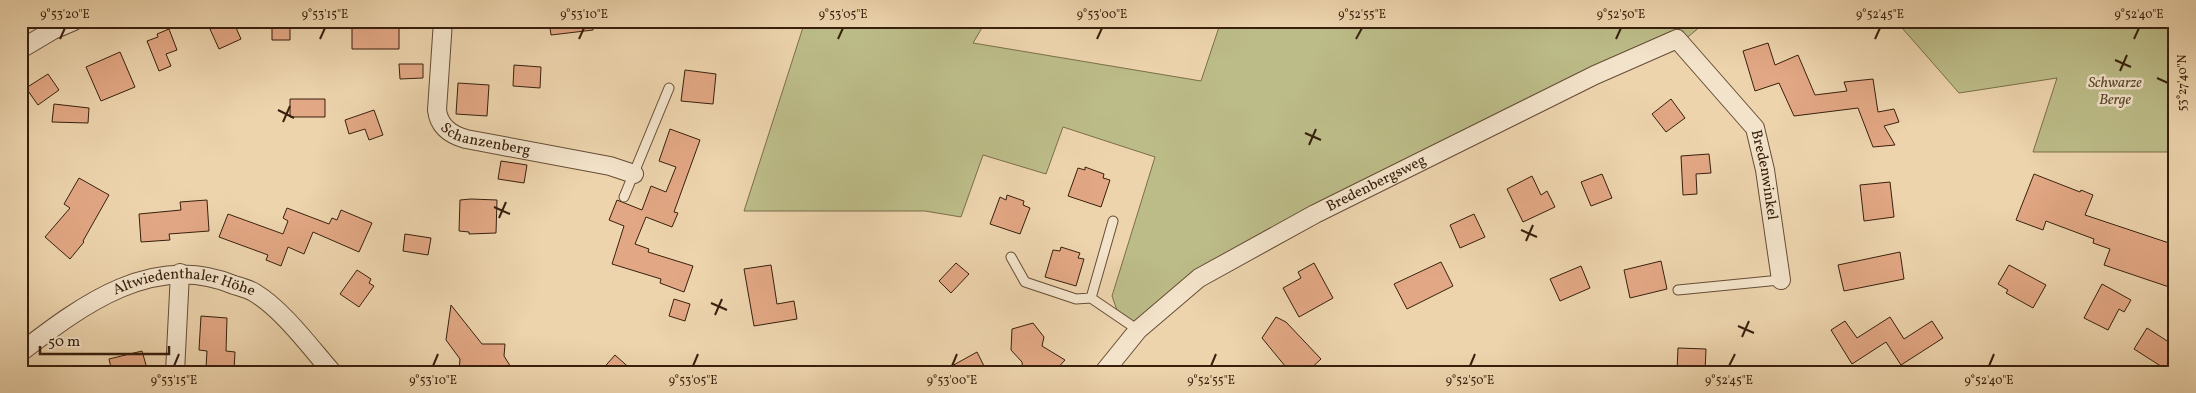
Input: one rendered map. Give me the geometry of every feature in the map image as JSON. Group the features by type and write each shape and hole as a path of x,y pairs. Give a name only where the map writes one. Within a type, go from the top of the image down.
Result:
{"street":[{"path":"22,45 74,21"},
{"name":"Schanzenberg","path":"443,21 437,110 441,123 449,131 466,139 610,166 634,174"},
{"name":"Bredenwinkel","path":"1677,39 1754,128 1765,170 1781,280"},
{"name":"Bredenbergsweg","path":"1104,372 1138,330 1199,278 1315,214 1595,76 1677,39"},
{"path":"175,372 180,273"},
{"name":"Altwiedenthaler Höhe","path":"21,352 69,315 108,292 142,280 180,273 216,277 255,293 287,320 332,372"}],"lane":[{"path":"624,197 670,88"},
{"path":"1091,298 1113,221"},
{"path":"1011,257 1024,282 1076,299 1091,298 1138,330"},
{"path":"1678,290 1781,280"}],"green space":[{"path":"805,21 986,21 973,43 1201,81 1221,21 1707,21 1689,36 1199,278 1138,330 1119,316 1112,296 1155,157 1063,127 1046,174 983,155 961,217 925,211 744,211"},
{"name":"Schwarze Berge","path":"1896,21 2175,21 2175,152 2033,152 2057,78 1959,93"}],"building":[{"path":"228,21 233,21 241,39 219,49 210,29"},
{"path":"272,21 285,21 285,26 290,26 290,40 272,40"},
{"path":"549,21 593,21 593,30 551,35"},
{"path":"352,23 399,23 399,49 352,49"},
{"path":"169,29 177,50 166,54 171,66 159,71 147,41 158,37 157,34"},
{"path":"1768,43 1775,65 1798,55 1815,95 1847,91 1844,82 1873,79 1878,112 1894,109 1899,122 1884,126 1895,145 1873,147 1858,108 1794,116 1779,83 1755,91 1743,51"},
{"path":"120,52 135,87 101,101 86,67"},
{"path":"399,64 423,64 423,78 400,79"},
{"path":"514,65 541,67 540,88 513,86"},
{"path":"685,70 716,74 713,104 681,101"},
{"path":"48,74 59,90 38,105 26,88"},
{"path":"458,83 489,85 487,116 456,114"},
{"path":"290,99 325,99 325,117 290,117"},
{"path":"1671,99 1685,118 1666,132 1652,114"},
{"path":"54,104 89,108 88,123 52,122"},
{"path":"374,110 383,135 369,140 365,129 349,134 345,120"},
{"path":"670,129 700,140 674,212 678,213 672,227 646,217 635,244 649,249 648,252 693,266 684,292 660,283 661,279 612,264 624,226 609,220 617,200 642,210 651,186 666,192 676,167 659,161"},
{"path":"1709,154 1711,173 1696,174 1697,194 1683,195 1681,156"},
{"path":"501,161 527,165 524,183 498,179"},
{"path":"1085,167 1104,174 1103,178 1110,180 1101,207 1068,196 1078,168 1085,170"},
{"path":"1602,174 1612,198 1591,206 1581,182"},
{"path":"2034,174 2080,192 2081,190 2093,195 2085,215 2175,245 2175,289 2104,265 2110,249 2093,243 2094,239 2046,221 2043,230 2016,220"},
{"path":"1532,176 1541,195 1547,191 1555,207 1523,222 1507,189"},
{"path":"79,178 109,195 84,242 70,259 45,237 70,208 64,204"},
{"path":"1890,182 1894,217 1864,221 1860,185"},
{"path":"1007,195 1024,201 1023,205 1030,208 1020,234 990,224 1000,197 1006,200"},
{"path":"207,200 209,231 169,234 170,240 141,242 139,214 181,210 180,202"},
{"path":"460,200 497,200 496,233 469,234 469,232 459,231"},
{"path":"287,208 329,224 332,218 337,220 341,210 372,223 359,252 313,232 304,254 288,247 281,266 266,260 268,255 219,237 228,214 283,234 288,221 283,218"},
{"path":"1474,214 1485,237 1460,248 1450,225"},
{"path":"405,234 431,238 428,255 403,251"},
{"path":"1061,247 1080,253 1078,258 1084,259 1076,286 1045,277 1053,250 1060,251"},
{"path":"1900,252 1904,279 1844,291 1838,265"},
{"path":"1661,261 1667,289 1630,298 1624,270"},
{"path":"1441,262 1453,286 1407,309 1394,284"},
{"path":"956,263 969,274 951,293 939,281"},
{"path":"1314,263 1333,298 1299,317 1283,288 1301,278 1298,272"},
{"path":"771,265 777,304 794,301 797,319 754,326 744,269"},
{"path":"2009,265 2046,285 2033,308 2006,293 2008,290 1998,284"},
{"path":"1581,266 1590,288 1560,301 1550,279"},
{"path":"357,270 371,279 369,283 374,286 359,307 340,294"},
{"path":"2102,284 2131,300 2124,312 2119,309 2108,330 2084,318"},
{"path":"674,299 690,304 685,321 669,316"},
{"path":"451,305 482,344 505,344 504,356 514,372 459,371 460,359 446,340"},
{"path":"201,316 227,318 226,351 235,352 234,370 206,368 207,351 199,350"},
{"path":"1276,317 1286,322 1321,359 1307,372 1290,372 1262,338"},
{"path":"1890,317 1904,339 1932,321 1943,338 1901,365 1886,342 1852,364 1831,330 1845,321 1857,338"},
{"path":"1033,323 1044,337 1042,346 1065,360 1054,372 1023,372 1022,362 1011,350 1012,329"},
{"path":"2147,328 2175,346 2175,364 2170,372 2134,349"},
{"path":"1678,348 1706,349 1705,372 1677,371"},
{"path":"142,351 148,372 112,372 109,359"},
{"path":"977,352 987,372 941,372"},
{"path":"615,355 634,372 600,372"}]}
